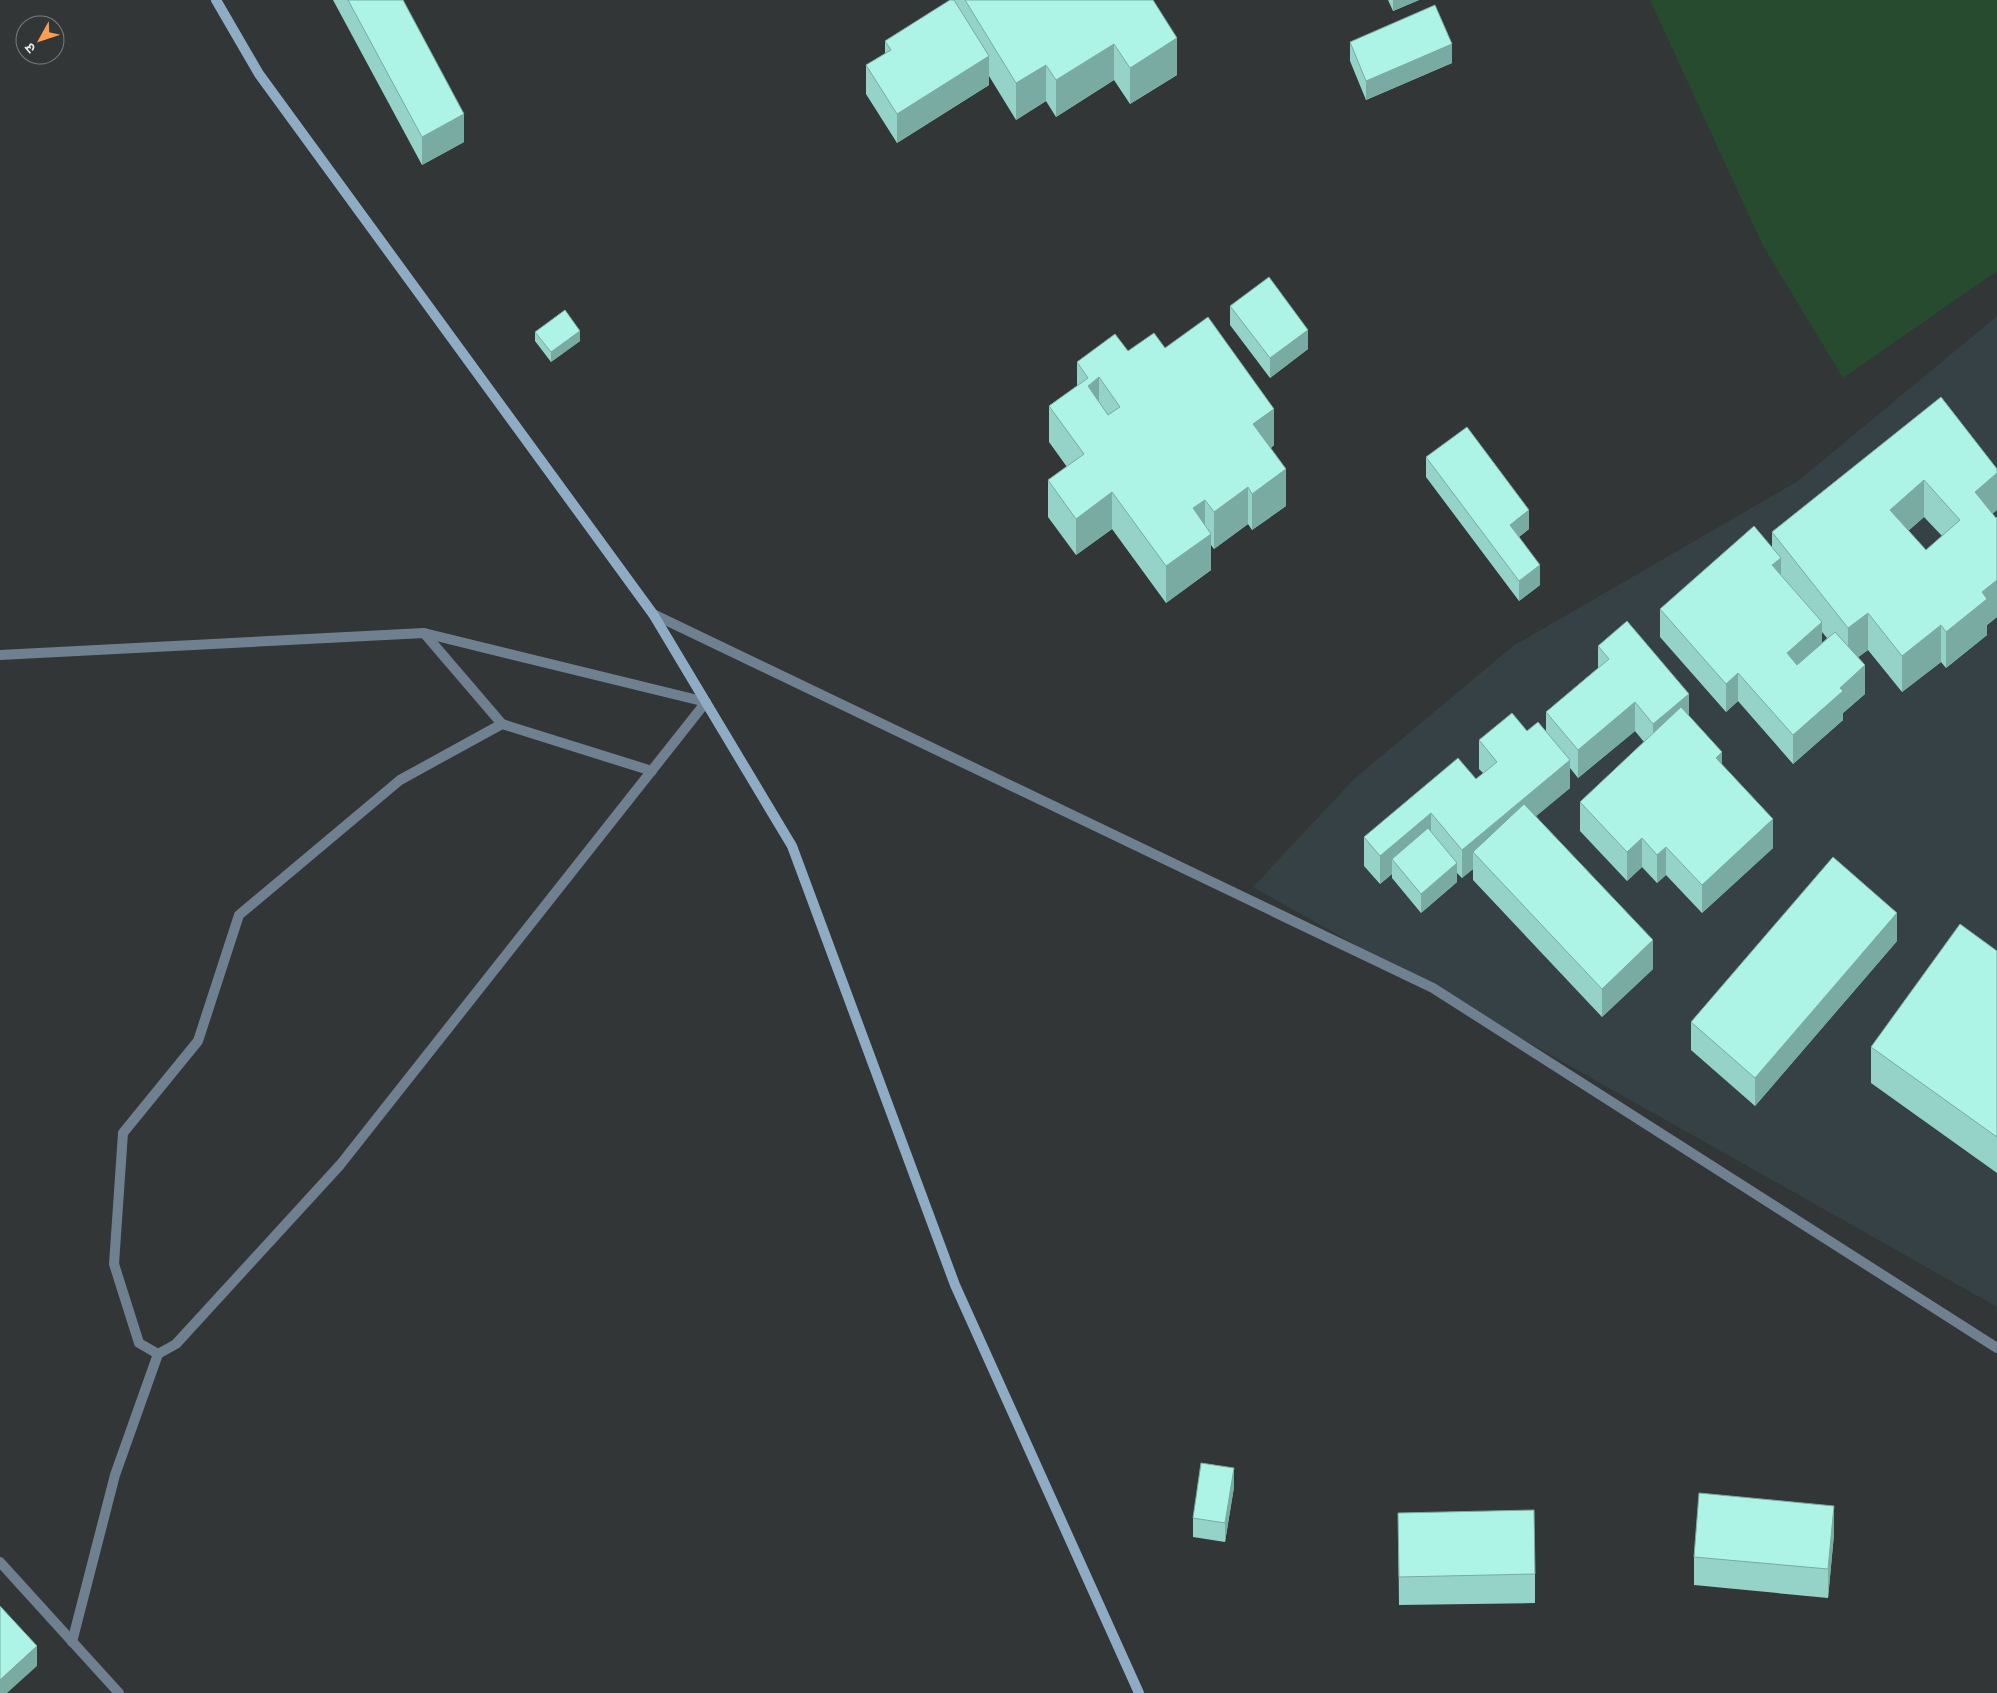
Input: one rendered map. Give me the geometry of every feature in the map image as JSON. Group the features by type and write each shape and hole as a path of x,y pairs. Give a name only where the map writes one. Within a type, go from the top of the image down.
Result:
{"street":[{"path":"216,0 259,74 653,614 792,846 956,1285 1139,1693"},
{"path":"653,614 1434,988 1997,1348"},
{"path":"0,655 424,633 706,702"},
{"path":"424,633 502,724 652,771"},
{"path":"72,1642 116,1475 158,1354 176,1344 340,1165 706,702"},
{"path":"158,1354 139,1343 114,1264 124,1133 198,1041 239,915 400,780 502,724"},
{"path":"0,1562 119,1693"}],"shaded area":[{"path":"1997,316 1997,1307 1253,887 1354,779 1513,646 1798,481"}],"green space":[{"path":"1650,0 1997,0 1997,271 1843,378 1762,244"}],"building":[{"path":"348,0 403,0 464,114 422,137"},
{"path":"950,0 954,0 989,56 897,114 866,65 891,50 885,41"},
{"path":"965,0 1153,0 1177,38 1130,68 1114,44 1056,80 1046,65 1016,83"},
{"path":"1435,5 1452,44 1366,81 1350,42"},
{"path":"1269,277 1308,330 1270,358 1230,306"},
{"path":"565,310 580,331 551,352 535,332"},
{"path":"1208,317 1274,409 1253,424 1286,469 1252,494 1248,487 1214,512 1205,500 1193,508 1211,534 1166,566 1112,492 1076,519 1048,480 1084,454 1049,406 1088,378 1077,362 1115,334 1128,351 1154,333 1165,348","holes":["1099,377 1120,407 1108,415 1088,386"]},
{"path":"1941,397 1997,469 1997,473 1975,492 1997,517 1997,580 1982,592 1987,599 1946,632 1941,625 1902,656 1868,613 1848,628 1772,532","holes":["1924,480 1960,520 1926,550 1890,510"]},
{"path":"1467,427 1529,510 1510,525 1540,565 1519,581 1426,457"},
{"path":"1754,526 1781,558 1772,565 1822,622 1787,653 1797,665 1835,632 1865,665 1840,688 1843,691 1793,735 1738,673 1726,684 1660,609"},
{"path":"1627,621 1689,694 1653,724 1635,702 1578,750 1546,712 1609,659 1598,646"},
{"path":"1681,707 1722,752 1716,758 1773,819 1702,885 1666,847 1657,855 1642,838 1627,852 1580,802"},
{"path":"1512,713 1527,731 1538,722 1570,760 1462,850 1431,813 1380,856 1364,837 1458,758 1476,779 1497,762 1479,740"},
{"path":"1524,804 1653,940 1602,989 1473,852"},
{"path":"1428,828 1457,863 1421,894 1392,859"},
{"path":"1833,857 1897,913 1755,1078 1691,1022"},
{"path":"1960,924 1997,951 1997,1137 1871,1047"},
{"path":"1201,1463 1234,1468 1225,1523 1193,1518"},
{"path":"1699,1493 1834,1506 1828,1569 1694,1557"},
{"path":"1534,1510 1535,1574 1399,1577 1398,1513"},
{"path":"0,1606 37,1646 0,1680"}]}
